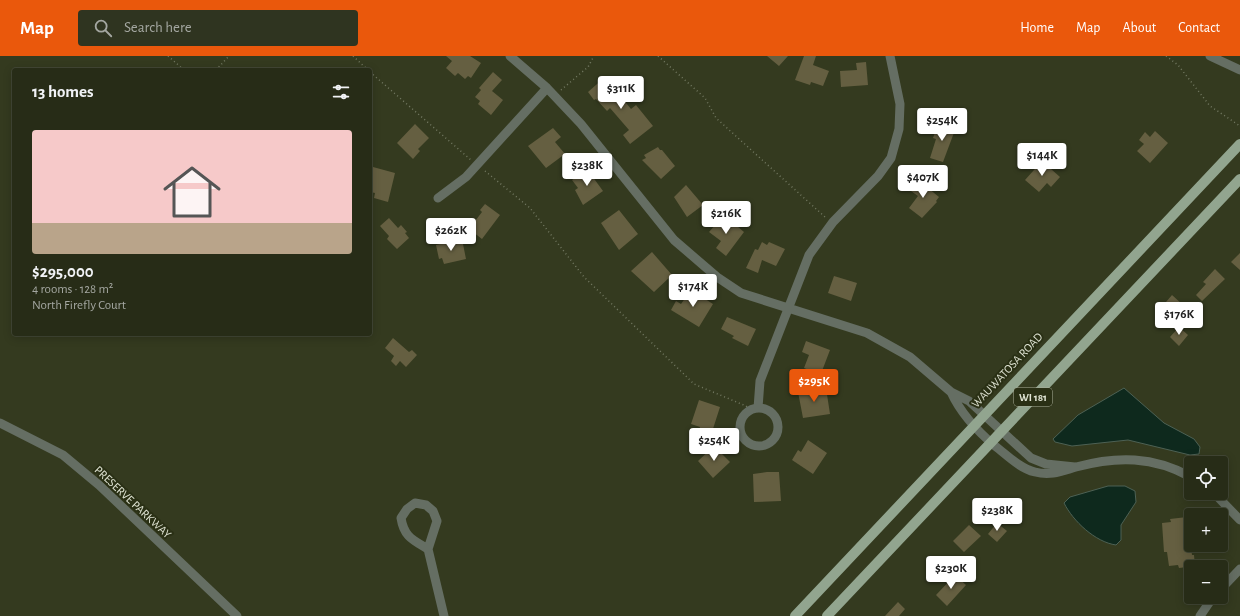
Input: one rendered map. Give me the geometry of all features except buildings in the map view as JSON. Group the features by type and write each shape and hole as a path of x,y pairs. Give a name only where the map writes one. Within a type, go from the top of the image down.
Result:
{"main road":[{"name":"WAUWATOSA ROAD","path":"795,616 1240,144"},
{"name":"WI 181","path":"827,616 1000,431 1240,179"}],"street":[{"path":"510,56 547,88 581,124 674,240 717,277 740,293 867,333 910,357 951,392 969,401 1031,458 1046,464 1075,467"},
{"path":"754,409 760,381 809,256 832,223 878,176 891,158 899,129 900,104 890,56"},
{"path":"1210,56 1240,70"},
{"path":"438,198 466,177 478,165 547,88"},
{"path":"951,392 958,408 973,426 990,442 1018,464 1036,472 1056,474 1075,467 1108,460 1131,459 1162,465 1184,474"},
{"name":"PRESERVE PARKWAY","path":"0,423 63,455 99,485 237,616"},
{"path":"1221,500 1240,520"},
{"path":"428,549 410,537 403,530 401,518 407,509 415,503 426,504 433,511 437,521 435,533 428,549 444,616"},
{"path":"1228,582 1240,569"},
{"path":"1200,616 1208,604"}],"path":[{"path":"168,56 182,68"},
{"path":"218,68 229,56"},
{"path":"353,56 366,68"},
{"path":"555,97 588,67 594,56"},
{"path":"658,56 705,98 716,118 832,223"},
{"path":"1166,56 1178,65 1210,106 1240,126"},
{"path":"372,74 530,208 584,278 694,384 754,409"}],"shaded area":[{"path":"1124,388 1164,423 1194,439 1200,447 1199,454 1190,455 1128,440 1072,446 1055,442 1053,439 1078,415"},
{"path":"1108,486 1125,486 1135,491 1136,502 1121,525 1121,540 1116,545 1100,540 1086,530 1073,517 1064,503 1070,497"}]}
